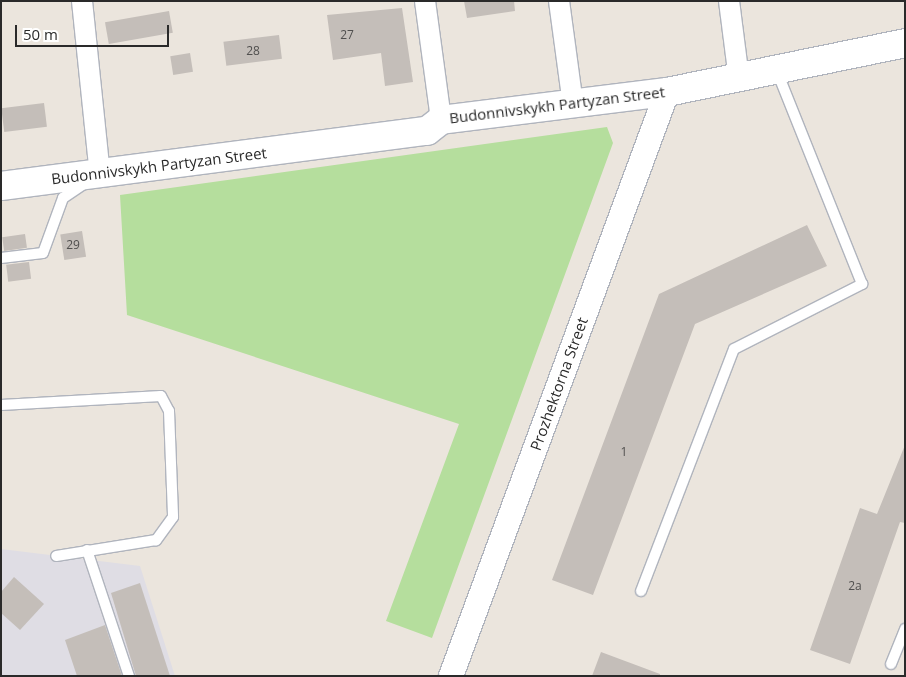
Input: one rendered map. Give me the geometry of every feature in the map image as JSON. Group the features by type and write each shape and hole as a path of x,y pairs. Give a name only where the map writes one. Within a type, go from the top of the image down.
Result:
{"main road":[{"name":"Budonnivskykh Partyzan Street","path":"1,186 427,131 441,120 667,92 739,79 905,43"}],"street":[{"path":"82,1 100,174"},
{"path":"425,1 441,120"},
{"path":"559,1 573,104"},
{"path":"729,1 739,79"},
{"name":"Prozhektorna Street","path":"450,676 667,92"}],"lane":[{"path":"641,591 734,349 862,284 777,71"},
{"path":"1,258 43,253 63,198 100,174"},
{"path":"1,405 161,396 169,411 173,517 156,540 56,556"},
{"path":"87,550 129,676"},
{"path":"891,664 905,629"}],"shaded area":[{"path":"1,549 140,566 175,676 1,676"}],"green space":[{"path":"607,127 613,143 432,638 386,621 459,424 127,315 120,195"}],"building":[{"path":"464,1 514,1 515,11 467,18"},
{"path":"402,8 413,82 385,86 381,53 333,60 327,15"},
{"path":"169,11 173,33 109,44 105,22"},
{"path":"279,35 282,59 226,66 223,42"},
{"path":"190,53 193,72 173,75 170,56"},
{"path":"44,103 47,127 4,132 1,108"},
{"path":"807,225 827,266 695,324 593,595 552,580 659,294"},
{"path":"82,231 86,257 64,260 60,234"},
{"path":"25,234 27,248 4,251 2,237"},
{"path":"29,262 31,279 8,282 6,265"},
{"path":"905,445 905,523 900,522 850,664 810,650 860,508 877,514"},
{"path":"14,577 44,604 20,630 1,613 1,592"},
{"path":"140,583 170,676 136,676 111,593"},
{"path":"105,625 122,676 77,676 65,640"},
{"path":"601,652 660,674 660,676 592,676"}]}
